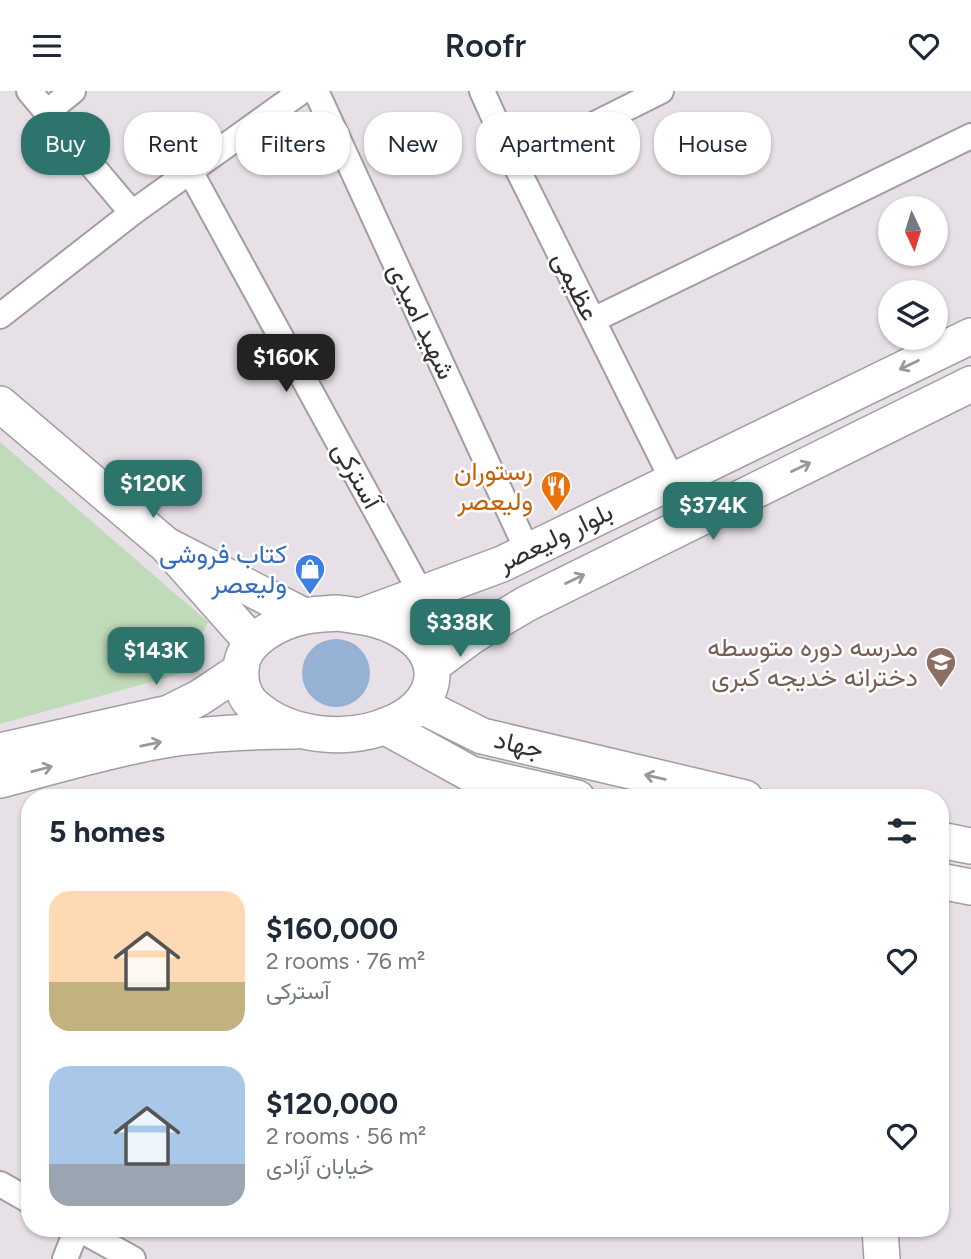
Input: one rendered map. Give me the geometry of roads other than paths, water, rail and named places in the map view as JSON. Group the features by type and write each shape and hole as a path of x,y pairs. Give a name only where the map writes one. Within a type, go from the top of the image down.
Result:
{"main road":[{"name":"بلوار ولیعصر","path":"361,616 515,558 971,336"},
{"name":"بلوار ولیعصر","path":"433,665 472,636 526,604 971,384"},
{"path":"0,404 166,545 304,616"},
{"path":"166,545 247,656"},
{"path":"515,558 526,604"},
{"path":"0,751 85,744 176,739 245,731 302,730 335,734 368,731 398,721 420,705 432,685 433,665 422,645 400,629 371,617 337,613 304,616 275,627 199,698 169,713 85,744 0,780"},
{"path":"247,656 240,682 251,702 273,718 302,730"},
{"name":"جهاد","path":"420,705 482,736 707,789"},
{"name":"جهاد","path":"384,726 471,774 537,789"},
{"path":"471,774 482,736"},
{"path":"949,842 971,846"},
{"path":"949,883 971,887"},
{"path":"881,1237 882,1259"}],"street":[{"path":"29,91 47,112 73,91"},
{"path":"222,148 302,91"},
{"name":"شهید امیدی","path":"317,91 515,558"},
{"name":"عظیمی","path":"482,91 491,112"},
{"path":"619,112 661,91"},
{"path":"593,320 971,136"},
{"path":"100,175 132,213"},
{"path":"0,316 184,175"},
{"name":"آسترکی","path":"192,175 422,595"},
{"name":"عظیمی","path":"520,175 673,481"},
{"path":"0,1184 21,1196"},
{"path":"65,1259 75,1237"},
{"path":"93,1237 133,1259"}],"water":[{"path":"336,639 349,641 360,649 368,660 368,686 360,697 349,705 336,707 323,705 312,697 304,686 302,673 304,660 312,649 323,641"}],"place":[{"name":"رستوران ولیعصر","path":"556,513"},
{"name":"کتاب فروشی ولیعصر","path":"310,596"},
{"name":"مدرسه دوره متوسطه دخترانه خدیجه کبری","path":"941,689"}]}
